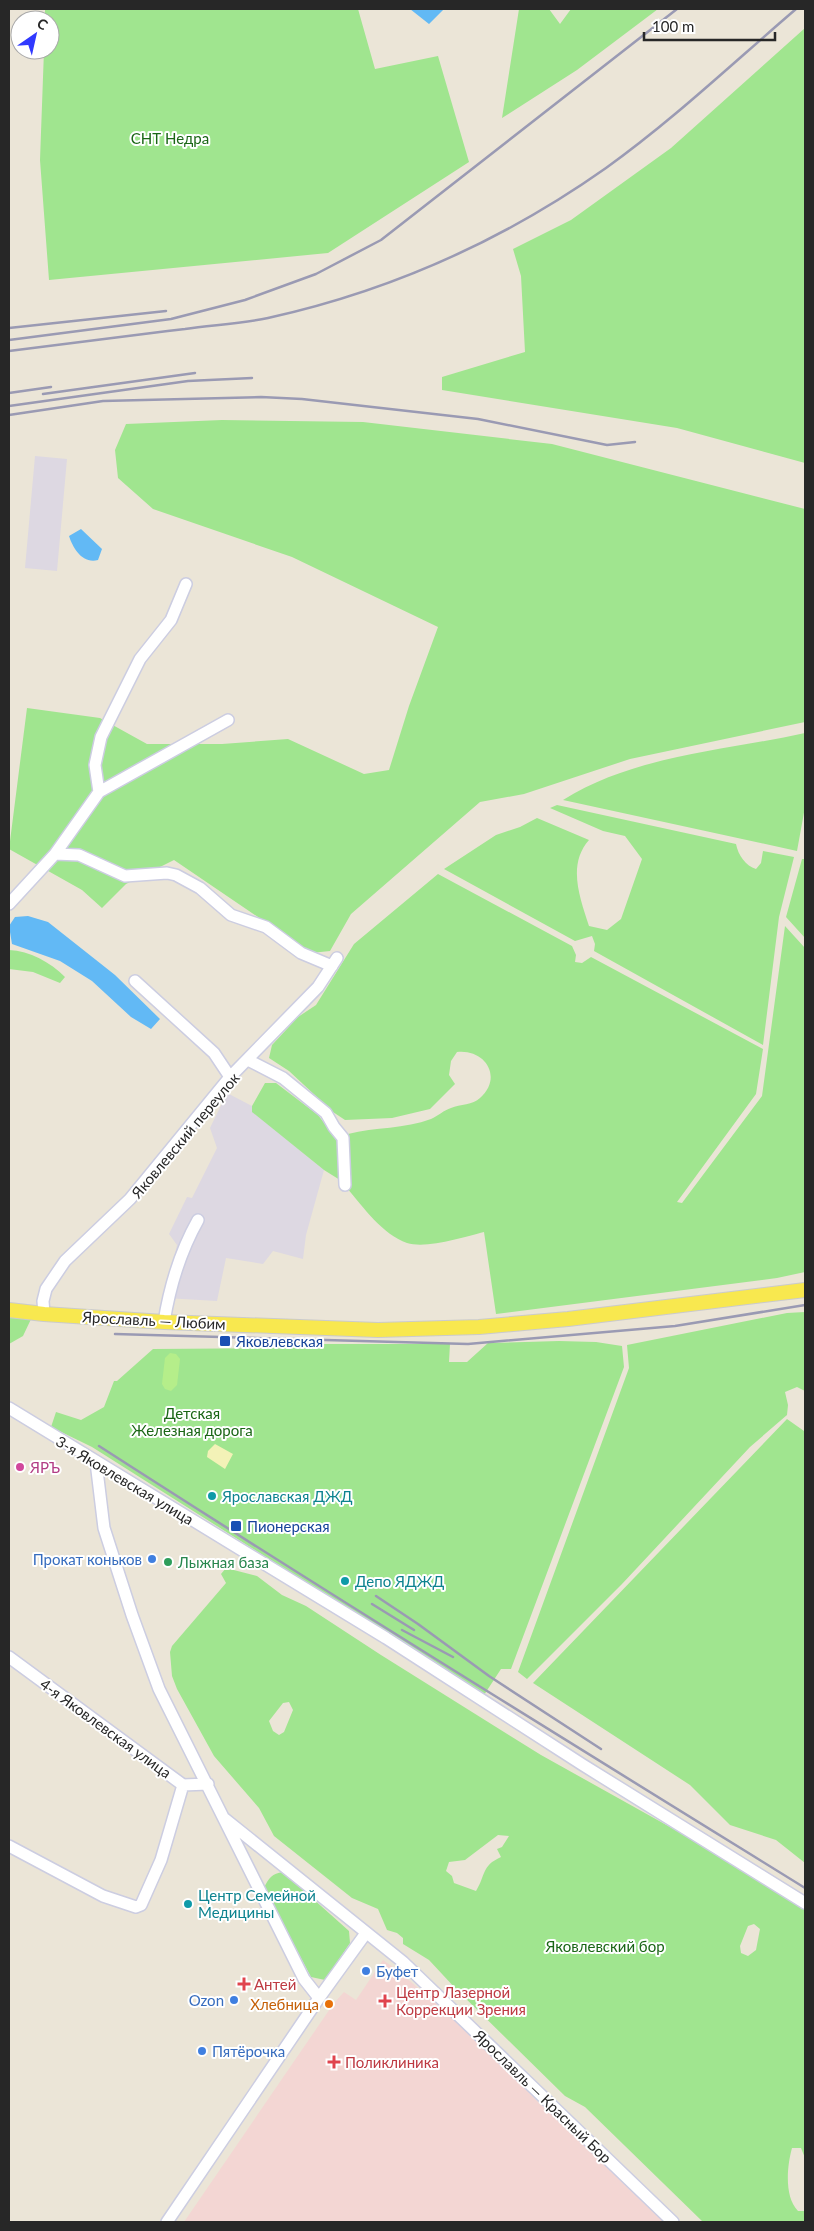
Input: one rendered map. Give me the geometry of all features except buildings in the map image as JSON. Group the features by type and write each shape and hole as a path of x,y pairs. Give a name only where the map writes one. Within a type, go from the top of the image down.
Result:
{"main road":[{"name":"Ярославль — Любим","path":"12,1311 164,1322 378,1330 479,1327 633,1312 805,1290"}],"street":[{"path":"99,792 95,765 101,738 140,659 171,620 186,584"},
{"path":"9,904 55,854 99,792 228,720"},
{"name":"Яковлевский переулок","path":"44,1314 46,1288 65,1261 130,1199 230,1077 318,987 334,962 301,953 266,927 231,915 200,888 176,874 125,876 79,855 55,854"},
{"path":"136,981 214,1053 230,1077"},
{"path":"248,1060 283,1078 326,1113 343,1138 345,1185"},
{"path":"164,1322 168,1295 179,1258 198,1220"},
{"name":"3-я Яковлевская улица","path":"9,1408 242,1550 805,1903"},
{"path":"96,1462 104,1528 132,1615 160,1689 304,1979 319,1998"},
{"name":"4-я Яковлевская улица","path":"9,1657 183,1785 208,1784"},
{"path":"9,1846 103,1896 136,1907 141,1905 161,1860 183,1785"},
{"name":"Ярославль — Красный Бор","path":"225,1819 404,1962 673,2222"},
{"path":"168,2222 319,1998 366,1933"}],"shaded area":[{"path":"35,456 67,459 57,571 25,568"},
{"path":"227,1093 252,1106 253,1112 324,1170 306,1235 303,1259 273,1251 263,1264 226,1258 217,1301 165,1298 177,1245 169,1234 187,1197 192,1198 217,1148 210,1128"},
{"path":"383,1960 466,2029 541,2105 566,2126 664,2222 184,2222 334,2003 344,1992 356,2000"}],"green space":[{"name":"СНТ Недра","path":"358,9 375,69 438,56 469,162 328,253 49,280 40,160 44,60 60,60 60,10 45,10"},
{"path":"519,9 549,9 560,24 571,9 658,9 577,70 502,118"},
{"path":"805,28 805,463 677,428 442,390 442,377 525,352 521,276 513,249 571,220 671,148"},
{"path":"222,420 363,422 552,444 805,509 805,722 630,759 524,794 480,802 351,914 330,951 311,953 174,860 126,884 102,908 82,890 9,849 27,708 100,718 147,744 222,744 288,739 364,774 389,770 409,706 438,627 292,557 153,509 118,478 115,450 126,424"},
{"path":"805,733 805,807 797,851 563,800 591,785 620,773 650,764 681,756"},
{"path":"557,805 736,844 743,859 756,869 761,863 763,851 794,857 779,917 763,1045 594,951 595,944 592,936 575,941 444,869 496,835 520,827 537,818 589,840 578,860 577,882 579,893 589,926 607,930 621,919 642,859 625,836 603,831 550,808"},
{"path":"802,859 805,859 805,938 786,917"},
{"path":"438,874 572,946 576,955 575,962 582,963 591,957 763,1049 756,1094 677,1202 682,1203 762,1096 785,926 805,948 805,1272 777,1278 496,1314 484,1232 446,1242 425,1245 415,1244 398,1239 374,1220 347,1188 348,1134 421,1122 434,1118 448,1109 474,1102 487,1090 490,1082 488,1066 476,1055 467,1052 457,1052 451,1061 449,1075 455,1084 430,1109 392,1118 345,1120 333,1112 289,1071 269,1058 272,1045 298,1017 316,1005 354,944"},
{"path":"9,950 39,958 65,977 60,983 33,972 9,969"},
{"path":"265,1083 276,1083 318,1115 338,1141 340,1180 324,1170 252,1112 252,1106"},
{"path":"805,1312 805,1391 797,1387 785,1392 788,1405 787,1415 750,1447 622,1584 527,1679 518,1672 629,1368 627,1345 787,1313"},
{"path":"9,1316 32,1317 23,1336 9,1344"},
{"name":"Детская Железная дорога","path":"596,1342 622,1346 624,1367 511,1669 501,1669 484,1695 92,1447 51,1427 56,1412 81,1420 104,1407 114,1381 117,1381 153,1349 273,1348 286,1344 450,1344 449,1362 467,1362 488,1343"},
{"path":"170,1353 176,1354 180,1359 177,1385 171,1391 165,1389 162,1384 165,1358"},
{"path":"787,1419 804,1431 805,1429 805,1863 776,1840 730,1825 690,1785 533,1683"},
{"name":"Яковлевский бор","path":"226,1568 257,1576 282,1595 306,1606 541,1755 713,1851 805,1908 805,2158 801,2148 792,2148 788,2181 790,2198 798,2211 805,2211 805,2222 703,2222 585,2107 565,2096 429,1960 403,1944 403,1938 397,1933 387,1930 378,1909 352,1898 274,1836 259,1808 214,1756 177,1689 172,1676 170,1652 172,1646 226,1583 221,1574","holes":["289,1702 293,1710 284,1732 279,1735 273,1731 269,1721 283,1703","498,1835 509,1836 502,1847 497,1849 501,1857 487,1867 476,1891 454,1883 452,1876 446,1871 449,1862 465,1860","754,1924 760,1929 756,1950 748,1956 741,1953 740,1946 748,1926"]},
{"path":"283,1872 349,1931 350,1943 325,1980 311,1977 264,1888 271,1877"}],"sand":[{"path":"215,1444 233,1454 225,1469 207,1457 208,1451"}],"water":[{"path":"410,9 444,9 429,24"},
{"path":"81,529 102,549 98,560 87,560 79,554 73,545 69,536"},
{"path":"28,916 48,922 115,975 160,1019 151,1029 131,1017 92,981 60,961 12,944 9,926 15,917"}],"railway":[{"path":"9,340 171,319 245,300 316,274 381,240 677,9"},
{"path":"9,351 268,318 358,293 402,278 444,260 527,218 606,168 679,111 796,9"},
{"path":"9,328 166,311"},
{"path":"43,394 195,373"},
{"path":"9,406 188,381 252,378"},
{"path":"9,393 51,387"},
{"path":"9,415 103,401 261,397 302,399 478,419 607,445 635,442"},
{"path":"115,1334 468,1344 675,1326 805,1305"},
{"path":"99,1446 539,1724 805,1888"},
{"path":"376,1596 489,1676 601,1749"},
{"path":"372,1604 414,1630"},
{"path":"402,1630 453,1657"}],"place":[{"name":"Яковлевская","path":"225,1341"},
{"name":"ЯРЪ","path":"20,1467"},
{"name":"Ярославская ДЖД","path":"212,1496"},
{"name":"Пионерская","path":"236,1526"},
{"name":"Прокат коньков","path":"152,1559"},
{"name":"Лыжная база","path":"168,1562"},
{"name":"Депо ЯДЖД","path":"345,1581"},
{"name":"Центр Семейной Медицины","path":"188,1904"},
{"name":"Буфет","path":"366,1971"},
{"name":"Антей","path":"244,1984"},
{"name":"Ozon","path":"234,2000"},
{"name":"Центр Лазерной Коррекции Зрения","path":"385,2001"},
{"name":"Хлебница","path":"329,2004"},
{"name":"Пятёрочка","path":"202,2051"},
{"name":"Поликлиника","path":"334,2062"}]}
